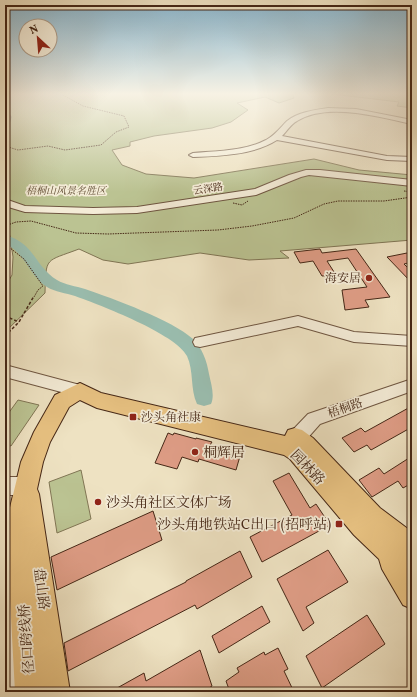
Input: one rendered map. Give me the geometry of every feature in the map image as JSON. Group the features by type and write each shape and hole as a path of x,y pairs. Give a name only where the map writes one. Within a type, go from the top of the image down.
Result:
{"main road":[{"name":"园林路","path":"80,391 97,400 306,445 372,516 412,547"},
{"name":"盘山路","path":"14,586 12,527 16,486 32,462 41,439 62,401 80,391"},
{"name":"园林路","path":"293,442 297,452 378,542 412,571"},
{"name":"盘山路","path":"16,486 32,518 55,692"},
{"path":"378,542 412,596"},
{"name":"径口跨线桥","path":"14,586 30,692"}],"street":[{"path":"193,155 254,147 276,137 284,127"},
{"path":"276,137 387,158 412,159"},
{"name":"云深路","path":"5,202 12,206 25,209 137,210 273,187 298,174 320,172 412,183"},
{"path":"200,342 298,320 354,337 412,341"},
{"name":"园林路","path":"5,372 80,391"},
{"name":"梧桐路","path":"293,442 314,419 412,385"},
{"path":"5,565 12,527"},
{"path":"11,692 14,586"}],"path":[{"path":"5,146 18,150 48,146 64,150 101,146 116,132 129,127"},
{"path":"405,191 412,192"},
{"path":"221,197 235,204 242,205 252,198"},
{"path":"5,226 16,222 32,221 76,233 108,234 218,230 252,226 294,218 324,204 338,202 384,201 412,197"},
{"path":"5,244 24,259 42,286 38,290 19,322 5,336"},
{"path":"5,316 19,322"}],"green space":[{"name":"梧桐山风景名胜区","path":"5,127 217,127 154,136 130,142 130,146 112,150 122,165 146,174 194,178 314,159 359,170 412,175 412,240 280,251 289,258 249,260 200,253 128,264 103,260 79,249 59,256 50,262 47,266 46,272 45,293 5,332 5,287 12,275 13,257 10,236 5,228"},
{"path":"18,400 39,405 11,446 5,444 5,418"},
{"path":"81,470 91,519 57,533 49,482"}],"building":[{"path":"320,249 322,253 356,249 390,297 365,300 369,307 345,310 342,290 367,287 348,258 327,261 336,275 322,276 313,261 300,263 294,252"},
{"path":"412,252 412,262 404,264 412,272 412,283 387,257"},
{"path":"412,406 412,427 371,450 367,445 354,452 342,438 361,428 365,432"},
{"name":"桐辉居","path":"168,433 173,435 174,433 212,442 210,445 231,451 230,454 240,456 236,470 199,459 198,462 182,457 177,469 155,463"},
{"path":"409,458 412,462 412,483 403,488 398,481 372,497 359,480 379,468 384,474"},
{"path":"289,473 310,508 316,504 330,525 262,562 250,537 292,515 273,481"},
{"path":"153,511 162,540 57,590 51,557"},
{"path":"328,550 348,582 306,607 314,623 303,631 277,579"},
{"path":"240,551 252,577 197,609 195,605 68,671 64,643 186,582"},
{"path":"262,606 270,622 219,653 212,636"},
{"path":"367,615 385,644 322,688 306,656"},
{"path":"278,648 288,669 284,671 294,692 230,692 226,681 239,672 237,668 264,652 265,655"},
{"path":"200,650 212,686 203,692 110,692 144,673 146,681"}],"waterway":[{"path":"5,136 8,127"},
{"path":"5,239 14,242 20,247 41,275 51,283 124,310 159,326 186,343 193,351 198,362 204,398"}],"place":[{"name":"海安居","path":"369,278"},
{"name":"沙头角社康","path":"133,417"},
{"name":"桐辉居","path":"195,452"},
{"name":"沙头角社区文体广场","path":"98,502"},
{"name":"沙头角地铁站C出口 (招呼站)","path":"339,524"}]}
